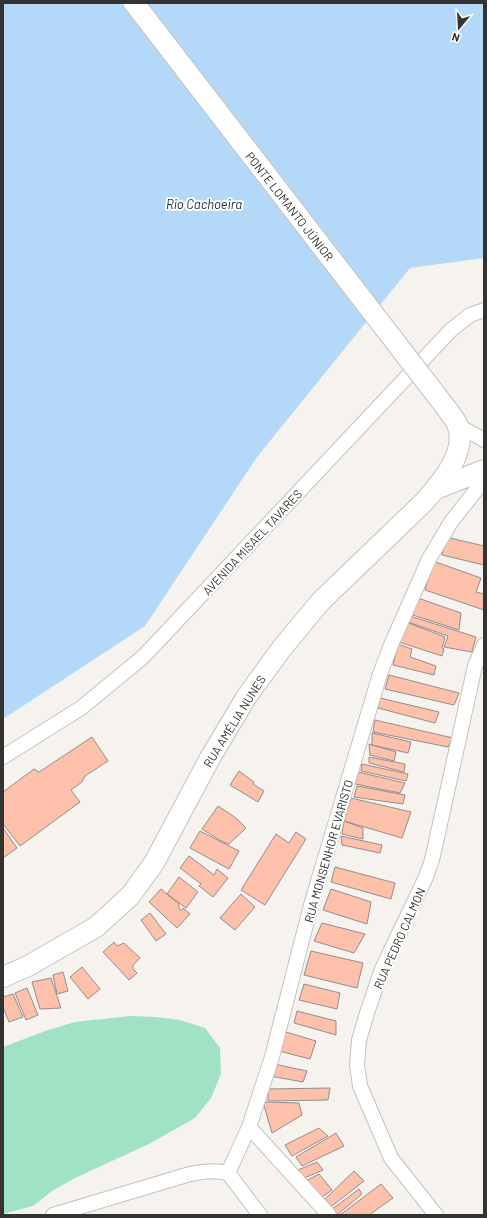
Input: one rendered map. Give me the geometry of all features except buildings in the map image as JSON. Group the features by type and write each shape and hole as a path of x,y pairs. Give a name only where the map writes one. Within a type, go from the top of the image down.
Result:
{"main road":[{"name":"PONTE LOMANTO JÚNIOR","path":"134,3 452,417"},
{"name":"RUA AMÉLIA NUNES","path":"3,977 28,966 96,927 130,896 154,863 210,758 247,696 282,648 321,600 436,489 453,464 458,448 459,437 452,417"},
{"path":"436,489 484,470"}],"street":[{"name":"AVENIDA MISAEL TAVARES","path":"3,757 81,708 143,657 451,330 470,314 484,310"},
{"path":"452,417 484,440"},
{"name":"RUA MONSENHOR EVARISTO","path":"228,1173 250,1127 272,1057 311,906 380,674 391,645 429,559 451,522 484,480"},
{"name":"RUA PEDRO CALMON","path":"436,1215 391,1158 360,1086 357,1065 358,1052 368,1010 382,969 426,877 432,860 475,666 484,645"},
{"path":"250,1127 329,1215"},
{"path":"53,1215 200,1172 217,1171 228,1173 260,1215"}],"green space":[{"path":"130,1016 180,1020 205,1028 220,1048 221,1074 211,1098 195,1118 149,1144 75,1178 52,1191 33,1206 3,1214 3,1047 48,1030 75,1022"}],"water":[{"name":"Rio Cachoeira","path":"3,3 484,3 484,258 410,268 257,457 145,626 3,719"}]}
